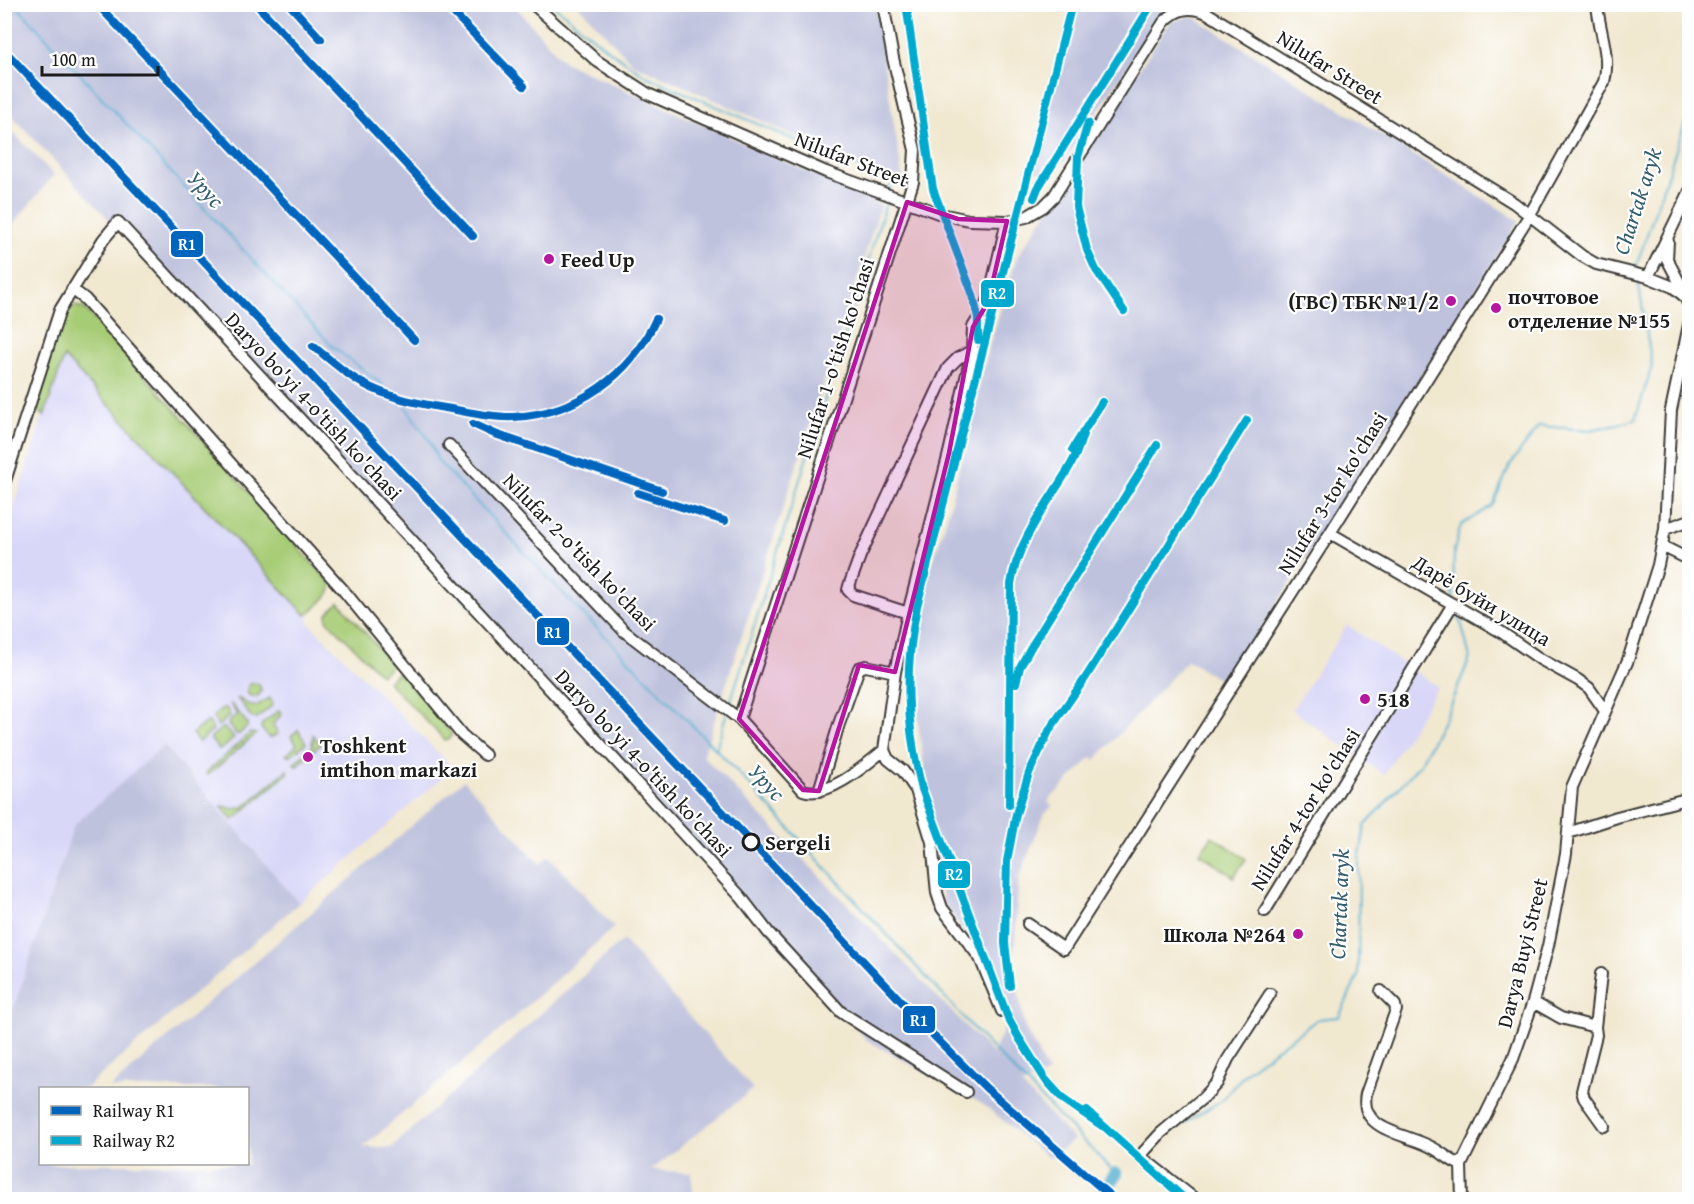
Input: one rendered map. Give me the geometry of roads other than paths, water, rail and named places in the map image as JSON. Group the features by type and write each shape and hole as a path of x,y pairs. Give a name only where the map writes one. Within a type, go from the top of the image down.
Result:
{"street":[{"name":"Nilufar Street","path":"532,4 597,61 648,94 826,172 907,202 958,219 1007,221 1036,212 1054,196 1164,22 1175,12 1191,8 1207,13 1504,197 1582,256 1596,264 1648,277 1677,290 1689,303"},
{"name":"Nilufar 1-o'tish ko'chasi","path":"739,718 913,182 915,150 883,4"},
{"name":"Nilufar 3-tor ko'chasi","path":"1028,924 1064,949 1529,216 1604,82 1607,70 1606,57 1597,4"},
{"path":"1648,277 1689,191"},
{"path":"1002,1011 980,958 942,908 937,893 932,842 916,790 910,779 888,759 884,750 895,672 949,453 972,351 974,327 988,302 1007,221"},
{"name":"Daryo bo'yi 4-o'tish ko'chasi","path":"72,289 103,240 118,222 741,897 768,932 841,1012 966,1092"},
{"name":"Nilufar Street","path":"1671,229 1666,248 1667,259 1689,303"},
{"path":"4,483 18,446 60,310 72,289 85,299 344,591 462,735 484,755"},
{"name":"Darya Buyi Street","path":"1462,1200 1461,1166 1513,1059 1533,1002 1548,946 1566,854 1572,787 1628,660 1662,546 1665,529 1671,410 1689,320"},
{"path":"908,613 853,595 848,590 860,556 948,368 958,358 972,351"},
{"name":"Nilufar 2-o'tish ko'chasi","path":"449,445 624,631 739,718 803,790 810,793 819,791"},
{"path":"4,461 18,446"},
{"path":"1665,529 1689,520"},
{"name":"Дарё буйи улица","path":"1330,533 1502,632 1540,659 1589,688 1605,711"},
{"path":"1662,546 1689,560"},
{"name":"Nilufar 4-tor ko'chasi","path":"1265,911 1453,604"},
{"path":"819,791 859,668 866,666 895,672"},
{"path":"819,791 856,773 884,750"},
{"path":"1568,833 1689,798"},
{"path":"1601,974 1594,1027 1596,1035 1582,1091 1584,1098 1604,1126"},
{"path":"1381,991 1394,1003 1396,1010 1366,1094 1366,1108 1377,1125 1432,1147 1461,1166"},
{"path":"1196,1200 1140,1156 1161,1133 1217,1083 1228,1059 1270,994"},
{"path":"1533,1002 1561,1018 1594,1027"}],"waterway":[{"name":"Урус","path":"15,4 332,346 383,385"},
{"path":"552,4 607,49 646,76 892,182 889,191"},
{"name":"Chartak aryk","path":"1637,271 1636,267 1690,109"},
{"path":"729,707 887,200"},
{"name":"Chartak aryk","path":"1453,600 1454,550 1461,525 1492,506 1510,465 1539,426 1591,430 1635,420 1652,366 1638,280"},
{"name":"Урус","path":"405,406 429,440 438,461 553,583 734,768 983,1039 1116,1174 1120,1171"},
{"name":"Chartak aryk","path":"1170,1132 1222,1100 1248,1070 1318,1019 1339,1017 1358,976 1359,861 1365,826 1420,764 1443,721 1470,658 1461,622 1455,611"},
{"path":"716,750 726,715"},
{"name":"Chartak aryk","path":"1098,1200 1116,1174"}],"rail line":[{"name":"R1","path":"97,4 414,340"},
{"name":"R1","path":"256,4 473,236"},
{"name":"R1","path":"289,4 321,39"},
{"name":"R1","path":"445,4 524,86"},
{"name":"R2","path":"906,4 933,189 973,295 978,318 978,340"},
{"name":"R2","path":"1072,4 917,606 910,653 909,698 913,743 922,789 1008,1018 1045,1079 1063,1099 1102,1126"},
{"name":"R2","path":"1034,198 1152,4"},
{"name":"R1","path":"4,50 934,1036 986,1088 1115,1200"},
{"name":"R2","path":"1088,123 1078,157 1076,207 1087,250 1096,270 1124,311"},
{"name":"R1","path":"313,346 354,378 371,388 393,396 475,414 514,417 560,408 599,388 632,358 656,319"},
{"name":"R2","path":"1072,450 1102,402"},
{"name":"R2","path":"1010,986 1005,943 1007,861 1016,814 1029,773 1050,729 1086,677 1247,420"},
{"name":"R1","path":"473,424 495,434 662,491"},
{"name":"R2","path":"1009,805 1011,584 1027,537 1072,462 1084,431"},
{"name":"R2","path":"1016,683 1020,667 1031,647 1157,445"},
{"name":"R1","path":"638,493 725,521"},
{"name":"R2","path":"1087,1111 1186,1200"}],"place":[{"name":"Feed Up","path":"549,259"},
{"name":"(ГВС) ТБК №1/2","path":"1451,301"},
{"name":"почтовое отделение №155","path":"1496,308"},
{"name":"518","path":"1365,699"},
{"name":"Toshkent imtihon markazi","path":"308,757"},
{"name":"Sergeli","path":"751,842"},
{"name":"Школа №264","path":"1298,934"}]}
